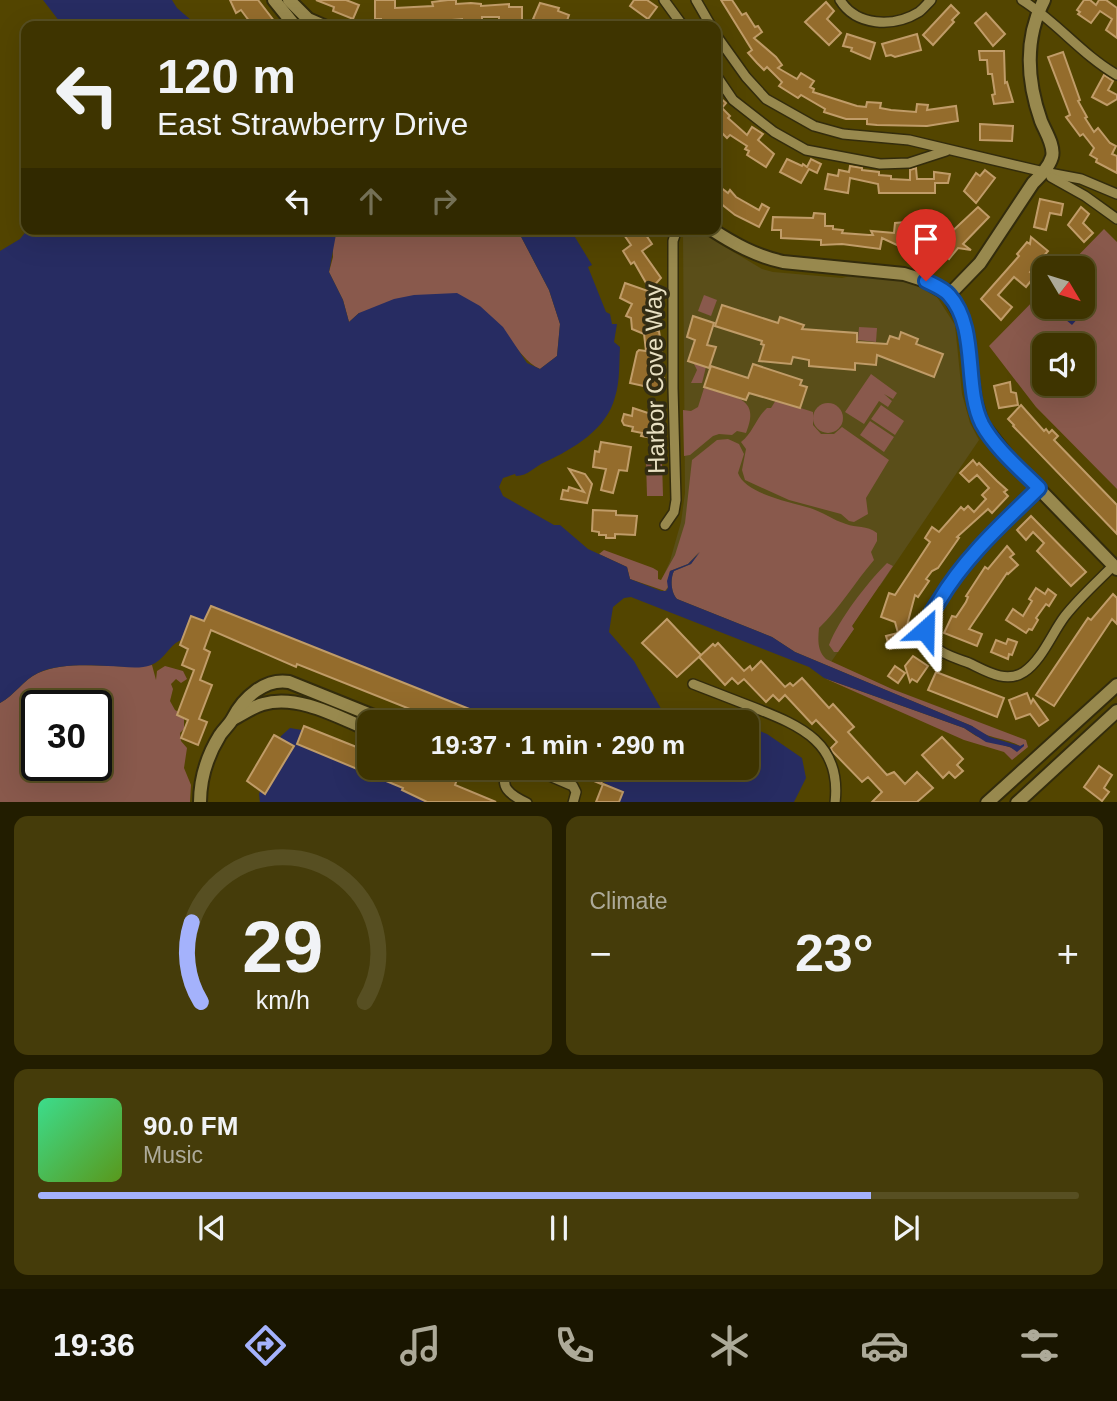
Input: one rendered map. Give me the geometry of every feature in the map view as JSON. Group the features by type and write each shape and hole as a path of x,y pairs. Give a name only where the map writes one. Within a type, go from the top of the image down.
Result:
{"street":[{"path":"274,0 291,21"},
{"path":"289,0 313,21"},
{"path":"664,0 679,21"},
{"path":"696,0 708,21"},
{"path":"840,0 847,11 867,22 889,22 919,12 930,0"},
{"path":"1023,0 1041,5 1097,64 1117,75"},
{"path":"949,295 980,263 1033,183 1044,173 1052,157 1052,149 1029,78 1033,30 1041,5"},
{"path":"721,42 766,99 814,126 843,134 909,139 1044,173 1080,179 1117,194"},
{"path":"721,82 733,100 774,132 806,150 880,164 909,163 947,150"},
{"path":"1044,173 1085,196 1117,219"},
{"name":"Harbor Cove Way","path":"665,525 674,512 676,500 673,362 675,235"},
{"path":"721,235 765,258 904,274 926,281 949,295 962,318 975,400 982,424 994,441 1039,488 1115,568 1066,614 1036,660 1023,673 1006,678 935,648 927,637 926,625 945,591 980,545 1039,488"},
{"path":"200,802 205,765 217,741 239,706 266,685 289,682 359,710"},
{"path":"693,684 789,721 806,731 820,744 829,761 834,779 835,802"},
{"path":"988,802 1117,685"},
{"path":"233,719 257,706 282,701 316,709 357,725"},
{"path":"1018,802 1117,711"},
{"path":"506,780 508,793 525,802"},
{"path":"559,780 573,786 576,792 573,802"}],"shaded area":[{"path":"43,0 172,0 192,21 59,21"},
{"path":"1104,229 1117,242 1117,489 1036,407 989,346 1032,302 1032,319 1095,319 1096,256 1078,256"},
{"path":"23,235 336,235 329,272 343,300 349,322 359,313 394,299 457,293 480,306 503,327 527,363 540,369 557,356 560,324 549,290 520,235 574,235 592,265 588,267 606,312 610,314 612,324 617,324 614,342 620,347 617,391 605,419 588,437 528,473 503,478 499,487 503,496 554,525 560,525 588,549 627,567 630,579 661,591 668,588 670,571 688,564 700,552 691,564 674,571 672,586 677,599 772,637 795,652 972,726 990,737 1024,746 1017,752 1010,747 986,742 964,728 824,678 809,667 631,597 624,598 613,607 609,632 634,661 662,710 435,710 209,628 179,641 159,660 146,666 135,668 81,665 46,670 23,683 0,703 0,251"},
{"path":"332,235 520,235 549,290 560,324 557,356 540,369 533,365 489,315 359,313 349,322 343,300 329,272 333,257"},
{"path":"683,235 705,235 762,269 773,272 895,279 917,286 937,297 955,325 962,394 970,423 979,440 878,586 852,626 854,629 831,662 658,588 670,561 681,522 685,493"},
{"path":"704,295 717,300 711,316 698,311"},
{"path":"1065,319 1077,319 1072,325"},
{"path":"859,327 877,328 876,342 858,340"},
{"path":"693,362 706,367 702,383 691,383 697,370"},
{"path":"871,374 897,393 893,399 884,394 892,401 888,407 879,401 864,424 845,412"},
{"path":"704,388 742,400 750,412 750,421 746,433 737,431 732,435 713,436 690,455 684,456 683,410 691,411 698,407"},
{"path":"776,400 813,412 813,425 821,434 834,434 842,427 889,460 866,498 868,514 854,522 849,521 841,514 789,500 745,480 742,470 746,449 741,442 763,412 771,408"},
{"path":"828,403 839,407 843,418 839,429 828,433 817,429 813,418 817,407"},
{"path":"881,405 904,421 895,435 871,419"},
{"path":"870,421 894,437 884,452 860,435"},
{"path":"728,439 739,444 744,454 738,473 742,480 759,492 877,533 877,541 871,552 874,560 819,628 818,641 823,656 892,689 1026,740 1028,747 1012,760 1004,752 964,740 824,678 964,728 976,736 1015,749 1020,746 983,733 795,652 772,637 677,599 672,586 674,571 691,564 699,552 688,564 670,571 665,591 630,579 627,567 599,554 604,550 653,568 658,571 658,579 661,580 675,555 685,523 692,460 717,440"},
{"path":"646,461 662,461 663,496 647,496"},
{"path":"887,563 893,566 852,626 854,629 838,652 834,652 829,645 839,624 862,591"},
{"path":"152,665 156,680 157,671 165,666 183,671 187,679 181,683 176,679 171,684 173,689 170,701 175,710 184,715 184,729 180,733 181,741 187,748 184,768 191,785 190,802 0,802 0,703 38,673 65,666"},
{"path":"290,728 357,749 357,780 410,780 486,802 260,802 259,794 281,736"},
{"path":"759,731 802,758 806,778 794,802 603,802 610,786 599,780 759,780"}],"building":[{"path":"230,0 258,0 274,21 249,21 241,10 236,13"},
{"path":"316,0 346,0 359,5 353,19"},
{"path":"375,0 395,0 395,8 433,6 432,2 448,0 456,0 456,4 509,4 509,7 522,7 522,21 499,21 499,17 482,17 482,21 375,19"},
{"path":"634,0 647,0 657,7 648,19 630,6"},
{"path":"721,0 732,0 742,15 746,13 755,27 758,26 762,32 754,38 776,57 782,65 778,68 797,79 801,73 814,81 810,87 814,89 813,92 857,106 866,107 867,102 881,103 880,108 891,110 916,112 917,104 928,105 927,110 956,106 958,121 927,126 877,125 867,124 867,119 846,119 824,112 825,109 801,95 798,98 779,86 782,82 767,67 764,70 757,63 748,53 752,50"},
{"path":"1084,0 1090,0 1096,5 1099,0 1106,0 1117,8 1117,38 1106,30 1112,19 1100,11 1091,23 1078,14 1080,12 1077,10"},
{"path":"826,2 834,11 827,19 841,33 829,45 805,22"},
{"path":"540,3 559,8 558,11 569,15 567,21 533,19"},
{"path":"951,5 959,13 933,45 923,35"},
{"path":"986,13 1005,34 993,46 975,23"},
{"path":"847,34 875,43 870,59 851,51 852,48 843,46"},
{"path":"917,34 921,50 895,57 886,56 882,44"},
{"path":"979,51 1004,51 1005,83 1007,82 1013,102 994,104 992,74 988,74 987,60 980,60"},
{"path":"1063,52 1080,100 1078,101 1087,117 1085,118 1094,132 1098,128 1110,143 1116,146 1112,154 1117,156 1117,173 1096,162 1097,159 1090,155 1094,148 1083,134 1080,136 1066,117 1070,115 1048,57"},
{"path":"1104,75 1113,81 1108,90 1117,95 1117,99 1107,105 1092,97"},
{"path":"721,98 726,103 722,108 730,116 728,118 747,135 752,127 763,134 758,140 774,154 766,167 747,155 747,146 730,135 727,138 721,132"},
{"path":"980,124 1013,126 1012,141 980,140"},
{"path":"787,159 807,167 811,159 821,164 817,173 809,169 801,183 780,172"},
{"path":"850,166 879,172 879,175 891,176 891,179 910,180 910,170 916,168 917,179 934,179 934,172 950,174 948,183 935,183 935,193 879,193 878,184 850,178 848,193 825,189 828,174 838,176 839,170 849,172"},
{"path":"985,170 995,178 976,203 964,191 976,173 980,176"},
{"path":"721,188 728,193 730,190 736,197 759,210 762,204 769,208 759,227 735,215 721,204"},
{"path":"1040,199 1063,204 1061,215 1050,213 1046,230 1034,227"},
{"path":"978,207 989,217 963,244 971,250 958,248 949,259 944,254 937,261 929,253"},
{"path":"1081,207 1089,214 1083,223 1093,233 1084,242 1068,225"},
{"path":"814,213 825,214 825,226 843,230 842,233 894,233 895,223 906,222 905,231 923,239 916,254 882,238 880,249 842,244 821,245 821,240 781,238 781,230 772,230 773,217 813,218"},
{"path":"624,235 646,235 652,244 642,251 661,278 650,290 634,262 631,264 623,251 631,245"},
{"path":"1031,237 1048,251 1044,256 1032,256 1032,280 1026,287 1014,277 998,295 1012,307 1001,320 981,299 1019,256 1017,254 1027,242 1030,244"},
{"path":"625,283 651,292 646,307 655,311 653,331 659,331 661,344 663,343 659,363 662,364 659,377 664,378 662,390 630,383 637,352 646,351 644,334 632,329 631,318 626,316 632,304 620,298"},
{"path":"722,305 778,323 780,317 804,325 802,329 857,333 857,342 887,344 890,336 899,339 901,332 918,339 916,344 943,354 934,377 877,355 876,365 855,363 855,370 809,366 809,360 793,357 791,364 759,361 764,345 761,344 762,341 715,326"},
{"path":"693,316 714,323 707,345 716,347 709,368 688,361 695,340 687,337"},
{"path":"753,364 802,380 800,385 807,387 800,408 749,393 746,400 704,387 711,366 748,378"},
{"path":"1010,382 1011,392 1016,393 1018,405 999,408 994,386"},
{"path":"1021,405 1044,431 1046,429 1049,433 1052,430 1058,436 1054,440 1117,505 1117,534 1013,426 1008,419"},
{"path":"633,408 651,414 652,424 661,426 659,436 641,436 642,433 632,431 633,427 624,425 624,414 632,416"},
{"path":"601,442 631,447 627,471 619,470 613,493 601,490 606,469 593,467 595,451 599,452"},
{"path":"973,460 1007,490 1004,492 1008,496 992,513 988,509 957,537 959,538 938,568 926,579 929,581 918,597 915,595 906,629 910,643 890,649 886,636 898,633 895,622 881,617 889,593 895,595 930,542 925,538 932,527 939,532 961,507 964,510 968,506 974,512 986,499 982,495 989,488 977,475 969,482 960,473"},
{"path":"569,469 585,474 592,484 587,503 561,499 563,490 568,491 569,487 584,492"},
{"path":"593,510 616,511 616,515 637,516 635,535 615,534 615,538 606,538 606,535 592,531"},
{"path":"1031,516 1086,572 1071,586 1037,551 1044,543 1033,532 1026,540 1017,530"},
{"path":"1007,546 1014,554 1010,557 1018,565 1007,573 969,629 982,634 977,646 944,633 952,616 956,617 966,602 966,596 985,567 988,569"},
{"path":"1036,588 1045,594 1048,589 1056,595 1036,618 1038,620 1032,630 1029,629 1026,633 1006,620 1013,609 1023,616"},
{"path":"1113,594 1117,598 1117,624 1112,619 1054,706 1036,695 1088,618 1091,620"},
{"path":"211,606 472,710 412,710 297,664 296,667 211,630 204,649 210,652 200,680 212,685 199,719 207,722 198,745 181,738 188,720 177,715 194,670 182,665 188,649 180,645 191,616 204,621"},
{"path":"667,619 701,655 677,677 642,643"},
{"path":"1008,639 1017,642 1008,659 991,652 996,640 1006,644"},
{"path":"718,643 744,671 750,666 752,670 761,661 785,687 790,683 793,686 802,678 829,708 833,704 854,727 848,732 887,775 894,772 905,784 917,772 933,788 917,802 872,802 882,792 868,777 862,782 832,751 831,748 837,742 816,720 812,724 785,695 779,701 773,695 766,702 744,679 738,684 732,678 725,685 699,657 713,644 715,646"},
{"path":"913,656 928,666 917,682 912,679 910,682 905,666"},
{"path":"895,666 905,673 898,683 888,676"},
{"path":"936,672 1004,698 997,717 928,690"},
{"path":"1027,693 1031,703 1033,699 1048,720 1039,726 1030,714 1016,719 1009,700"},
{"path":"304,726 357,747 357,769 297,744"},
{"path":"274,735 294,746 265,794 247,781"},
{"path":"942,737 963,759 957,765 963,771 955,778 949,772 943,778 922,755"},
{"path":"1099,766 1112,775 1104,788 1109,792 1102,801 1084,787"},
{"path":"384,780 457,780 455,785 496,802 427,802 402,790 403,788"},
{"path":"603,784 623,792 619,802 596,802"}],"route":[{"path":"925,630 928,618 972,554 1039,488 994,441 982,424 975,400 962,318 949,295 926,281"}]}
